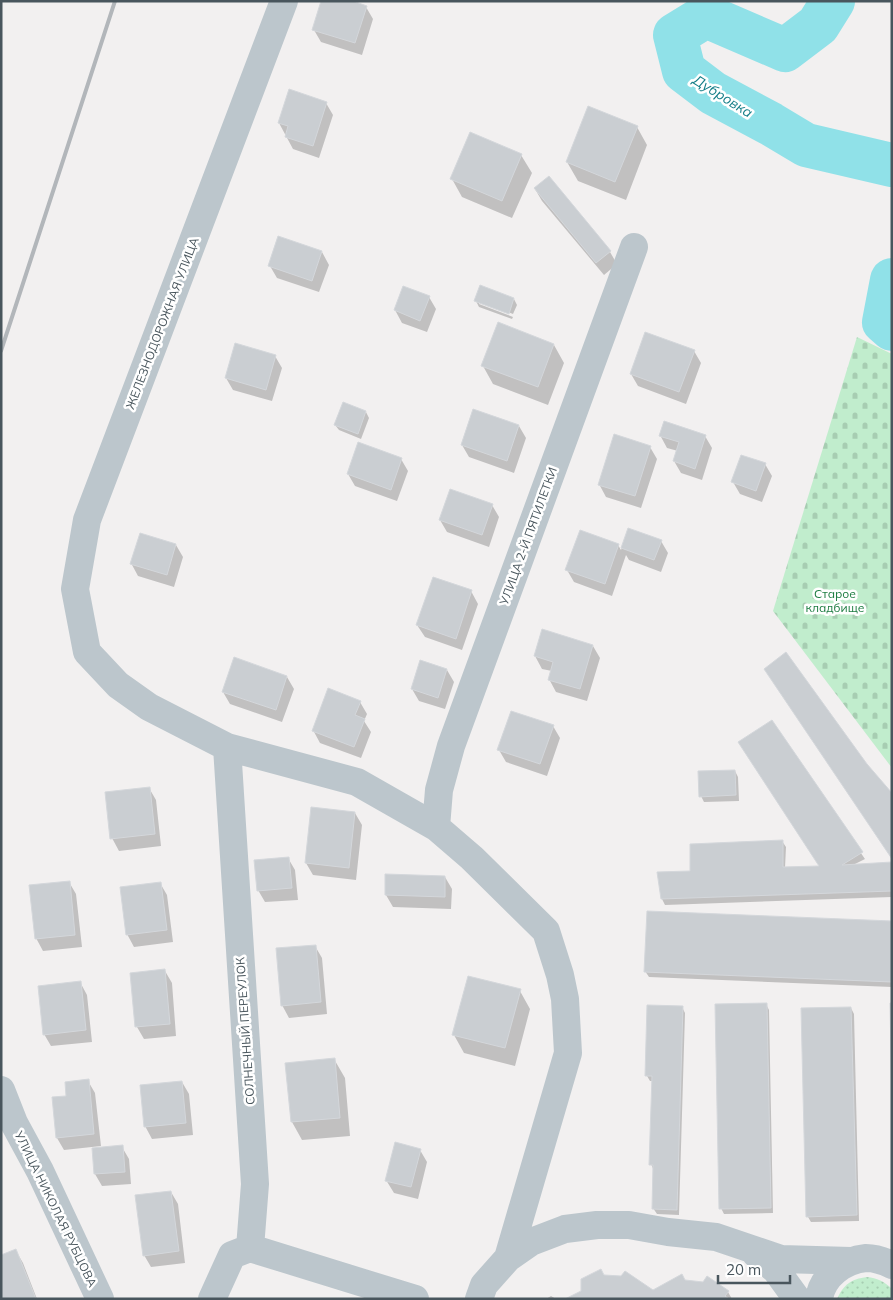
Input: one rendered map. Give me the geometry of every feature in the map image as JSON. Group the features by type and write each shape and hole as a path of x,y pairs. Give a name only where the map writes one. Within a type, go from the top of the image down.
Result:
{"street":[{"name":"ЖЕЛЕЗНОДОРОЖНАЯ УЛИЦА","path":"226,747 149,707 118,685 87,652 75,589 87,520 284,1"},
{"name":"УЛИЦА 2-Й ПЯТИЛЕТКИ","path":"436,827 439,790 451,746 634,247"},
{"path":"226,747 357,782 436,827 472,858 546,931 560,975 565,999 568,1053 508,1258"},
{"name":"СОЛНЕЧНЫЙ ПЕРЕУЛОК","path":"226,747 255,1184 250,1248"},
{"name":"УЛИЦА НИКОЛАЯ РУБЦОВА","path":"1,1090 14,1123 40,1171 100,1299"},
{"path":"480,1299 484,1285 508,1258 531,1242 565,1229 597,1225 629,1224 668,1232 716,1237 781,1259 851,1261 866,1258 882,1260 892,1265"},
{"path":"212,1299 232,1255 250,1248 356,1290 415,1299"},
{"path":"749,1249 776,1270 797,1299"},
{"path":"819,1299 819,1294 826,1280 837,1268 851,1261"}],"green space":[{"name":"Старое кладбище","path":"857,337 892,354 892,768 773,611"},
{"path":"867,1277 880,1280 889,1286 892,1289 892,1299 837,1299 849,1283"}],"building":[{"path":"321,1 353,1 367,6 355,43 312,30"},
{"path":"289,89 327,102 313,146 285,137 288,126 278,123"},
{"path":"588,106 638,126 615,182 566,162"},
{"path":"470,132 522,154 502,201 450,179"},
{"path":"549,176 611,251 596,263 534,188"},
{"path":"278,236 322,251 312,281 268,266"},
{"path":"480,285 514,298 509,314 474,301"},
{"path":"403,286 430,296 420,321 394,310"},
{"path":"498,322 554,344 538,387 481,366"},
{"path":"645,332 695,350 679,392 630,374"},
{"path":"235,343 276,355 266,390 225,378"},
{"path":"343,402 366,411 358,434 334,425"},
{"path":"473,409 519,425 507,461 461,445"},
{"path":"664,421 706,435 695,469 673,461 679,442 659,436"},
{"path":"614,434 651,446 635,496 598,485"},
{"path":"358,442 402,458 391,490 347,474"},
{"path":"741,455 766,463 756,491 731,482"},
{"path":"450,489 493,504 482,535 439,520"},
{"path":"628,528 662,540 654,560 621,548"},
{"path":"580,530 619,544 605,584 565,570"},
{"path":"140,533 176,544 167,575 130,564"},
{"path":"433,577 472,590 456,639 416,625"},
{"path":"542,629 593,645 580,689 548,680 553,662 534,656"},
{"path":"786,652 867,764 892,793 892,859 764,669"},
{"path":"234,657 287,676 276,710 222,692"},
{"path":"420,660 447,669 438,698 411,689"},
{"path":"328,688 361,701 355,715 365,719 354,747 312,731"},
{"path":"511,711 554,725 540,764 497,750"},
{"path":"772,720 863,852 842,865 892,862 892,891 661,899 657,872 690,871 690,844 783,840 783,867 819,866 738,742"},
{"path":"735,770 736,795 699,797 698,771"},
{"path":"150,787 155,834 110,839 105,792"},
{"path":"311,807 355,812 349,868 305,863"},
{"path":"289,857 292,888 257,891 254,860"},
{"path":"385,874 445,876 445,897 385,895"},
{"path":"70,881 75,935 35,939 29,885"},
{"path":"161,882 167,930 126,935 120,887"},
{"path":"647,911 892,921 892,982 644,972"},
{"path":"316,945 321,1002 281,1006 276,948"},
{"path":"165,969 170,1024 135,1027 130,973"},
{"path":"468,976 521,989 505,1048 452,1035"},
{"path":"81,981 86,1030 43,1035 38,986"},
{"path":"767,1003 771,1208 719,1209 715,1004"},
{"path":"890,1003 892,1003 892,1106"},
{"path":"647,1005 683,1006 677,1210 652,1209 653,1165 649,1165 652,1076 645,1076"},
{"path":"851,1007 857,1215 806,1217 801,1008"},
{"path":"335,1058 340,1118 291,1122 285,1063"},
{"path":"89,1079 94,1134 56,1138 52,1097 66,1096 65,1082"},
{"path":"182,1081 186,1123 144,1127 140,1085"},
{"path":"395,1142 421,1149 411,1187 385,1181"},
{"path":"123,1145 125,1172 94,1174 92,1148"},
{"path":"171,1191 179,1251 143,1256 135,1195"},
{"path":"16,1249 36,1299 1,1299 1,1255"},
{"path":"601,1269 604,1275 621,1276 625,1271 653,1290 682,1274 685,1280 703,1282 707,1276 729,1291 725,1296 729,1299 565,1299 581,1291 581,1279"}],"waterway":[{"name":"Дубровка","path":"833,1 818,25 785,50 706,16 675,35 684,71 713,93 806,145 892,165"},
{"name":"Дубровка","path":"892,280 884,322 892,329"}],"railway":[{"path":"1,351 115,1"}]}
